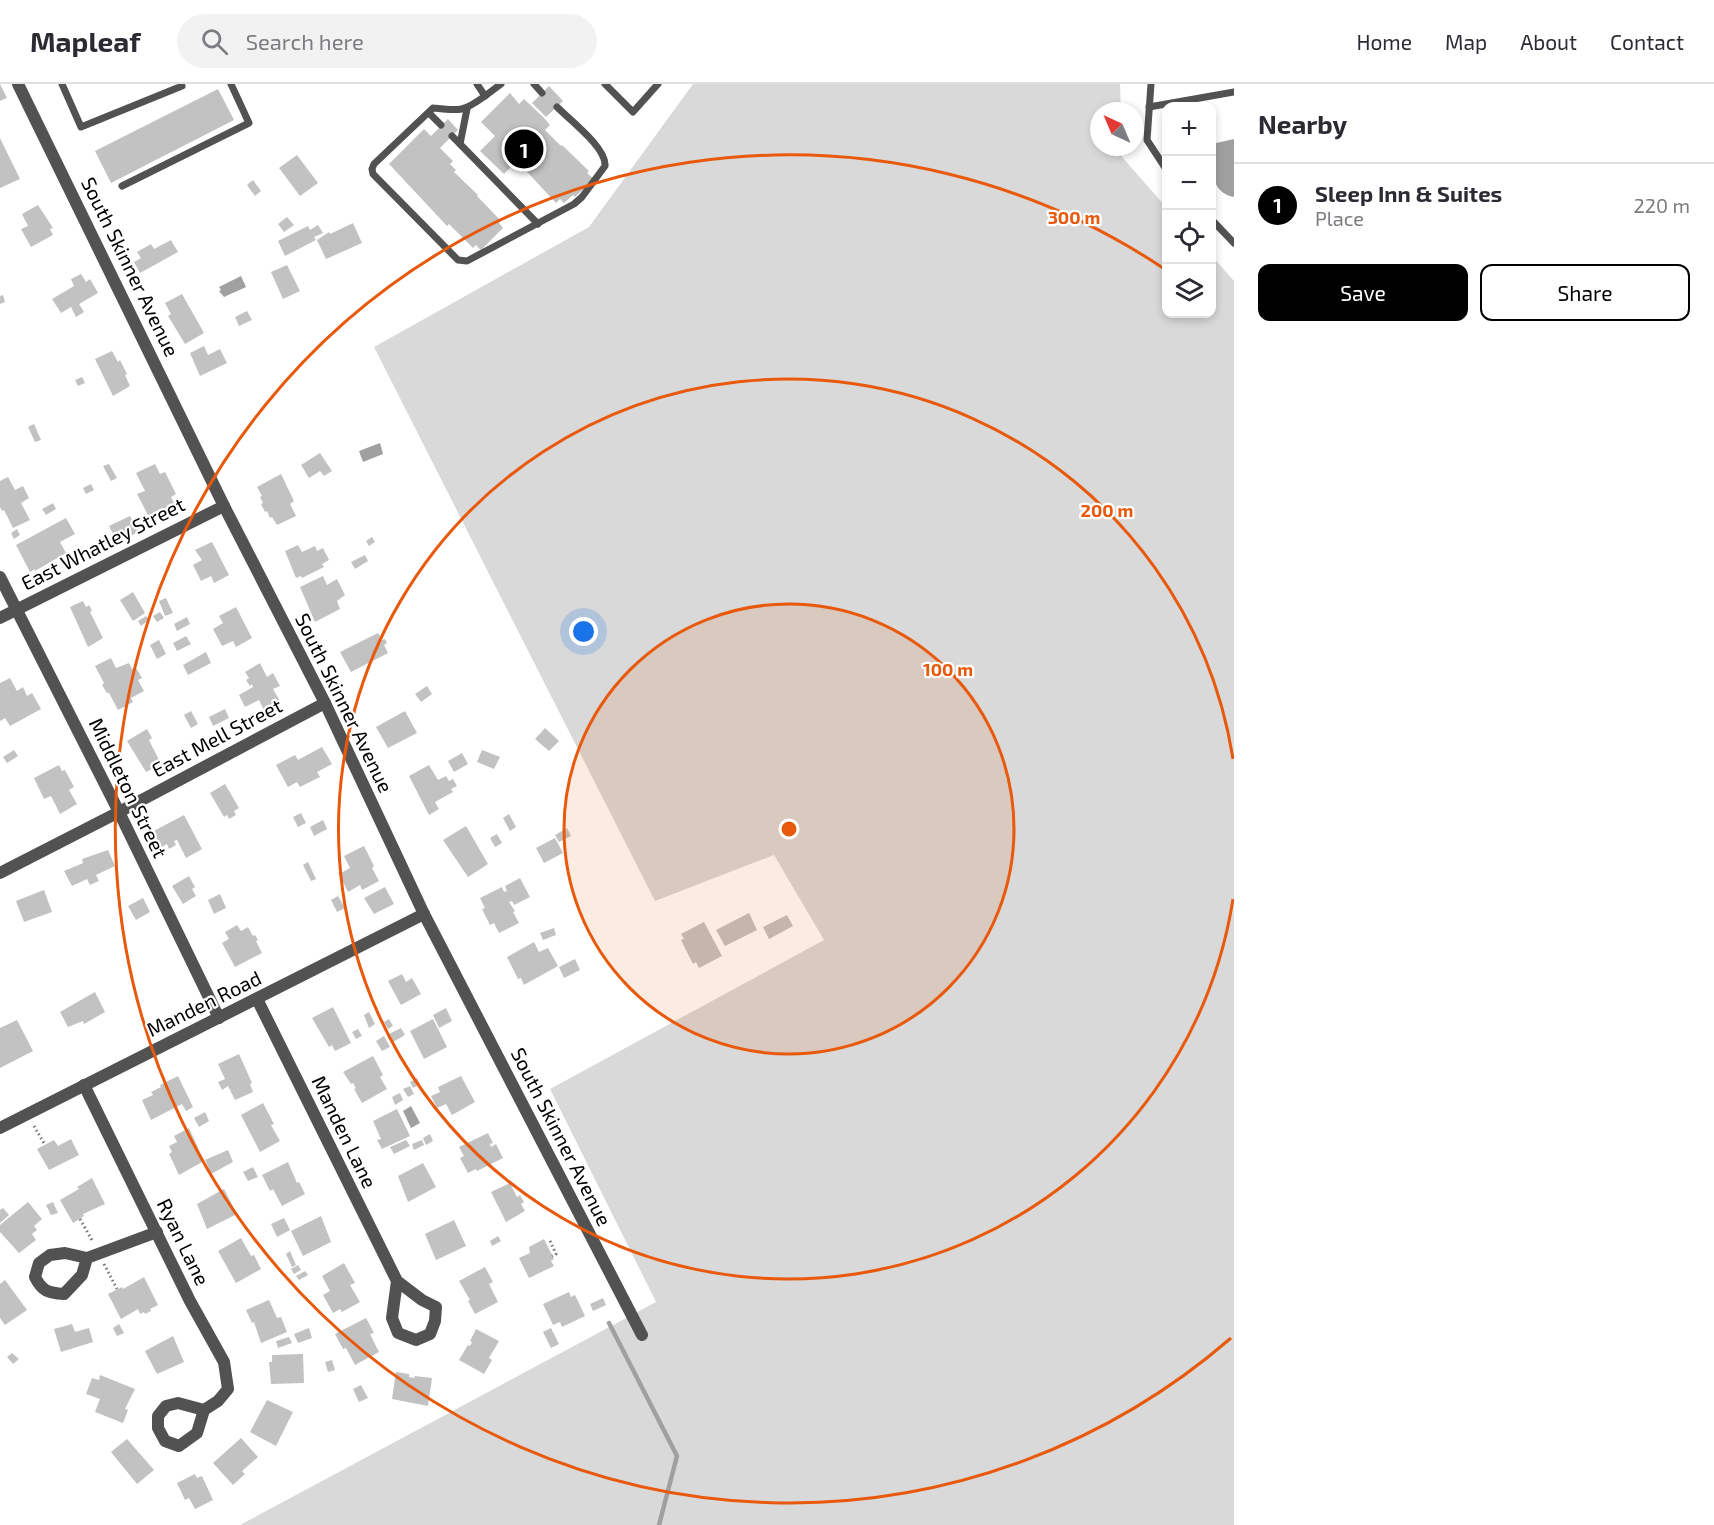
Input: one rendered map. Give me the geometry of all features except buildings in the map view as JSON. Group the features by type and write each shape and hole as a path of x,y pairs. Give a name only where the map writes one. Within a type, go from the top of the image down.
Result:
{"street":[{"name":"South Skinner Avenue","path":"18,84 224,506 325,703 424,914 642,1335"},
{"name":"East Whatley Street","path":"0,618 224,506"},
{"name":"Middleton Street","path":"0,577 119,812 219,1018"},
{"name":"East Mell Street","path":"0,873 325,703"},
{"name":"Manden Road","path":"0,1128 424,914"},
{"name":"Manden Lane","path":"257,999 397,1281 422,1300 436,1307 435,1321 430,1334 416,1340 398,1334 392,1318 397,1281"},
{"name":"Ryan Lane","path":"84,1085 190,1301 224,1362 228,1389 218,1401 204,1410"},
{"path":"87,1258 157,1232"}],"lane":[{"path":"122,186 249,123 231,84"},
{"path":"477,84 485,96"},
{"path":"501,84 467,109 434,108 374,164 372,169 373,174 458,260 467,261 574,204 606,166 601,149 557,107"},
{"path":"534,84 542,93"},
{"path":"605,84 633,112 658,84"},
{"path":"1151,84 1147,140 1162,162"},
{"path":"64,85 81,127 182,85"},
{"path":"1149,107 1234,92"},
{"path":"460,144 467,109"},
{"path":"429,112 441,125"},
{"path":"452,136 538,224"},
{"path":"1216,224 1234,243"}],"path":[{"path":"28,1113 45,1145"},
{"path":"80,1219 117,1289"},
{"path":"550,1241 556,1254 552,1256"}],"shaded area":[{"path":"693,84 1120,84 1121,102 1090,102 1090,156 1122,156 1162,202 1162,318 1216,318 1216,261 1234,281 1234,1525 240,1525 656,1302 550,1089 824,940 774,855 655,901 374,347 589,227"},
{"path":"1234,139 1234,197 1220,190 1216,183 1216,143"},
{"path":"241,276 246,287 224,297 219,287"},
{"path":"380,443 383,454 363,462 359,451"},
{"path":"411,1106 420,1123 411,1128 403,1111"}],"waterway":[{"path":"609,1323 677,1456 659,1525"}],"place":[{"name":"Sleep Inn & Suites","path":"524,149"}]}
